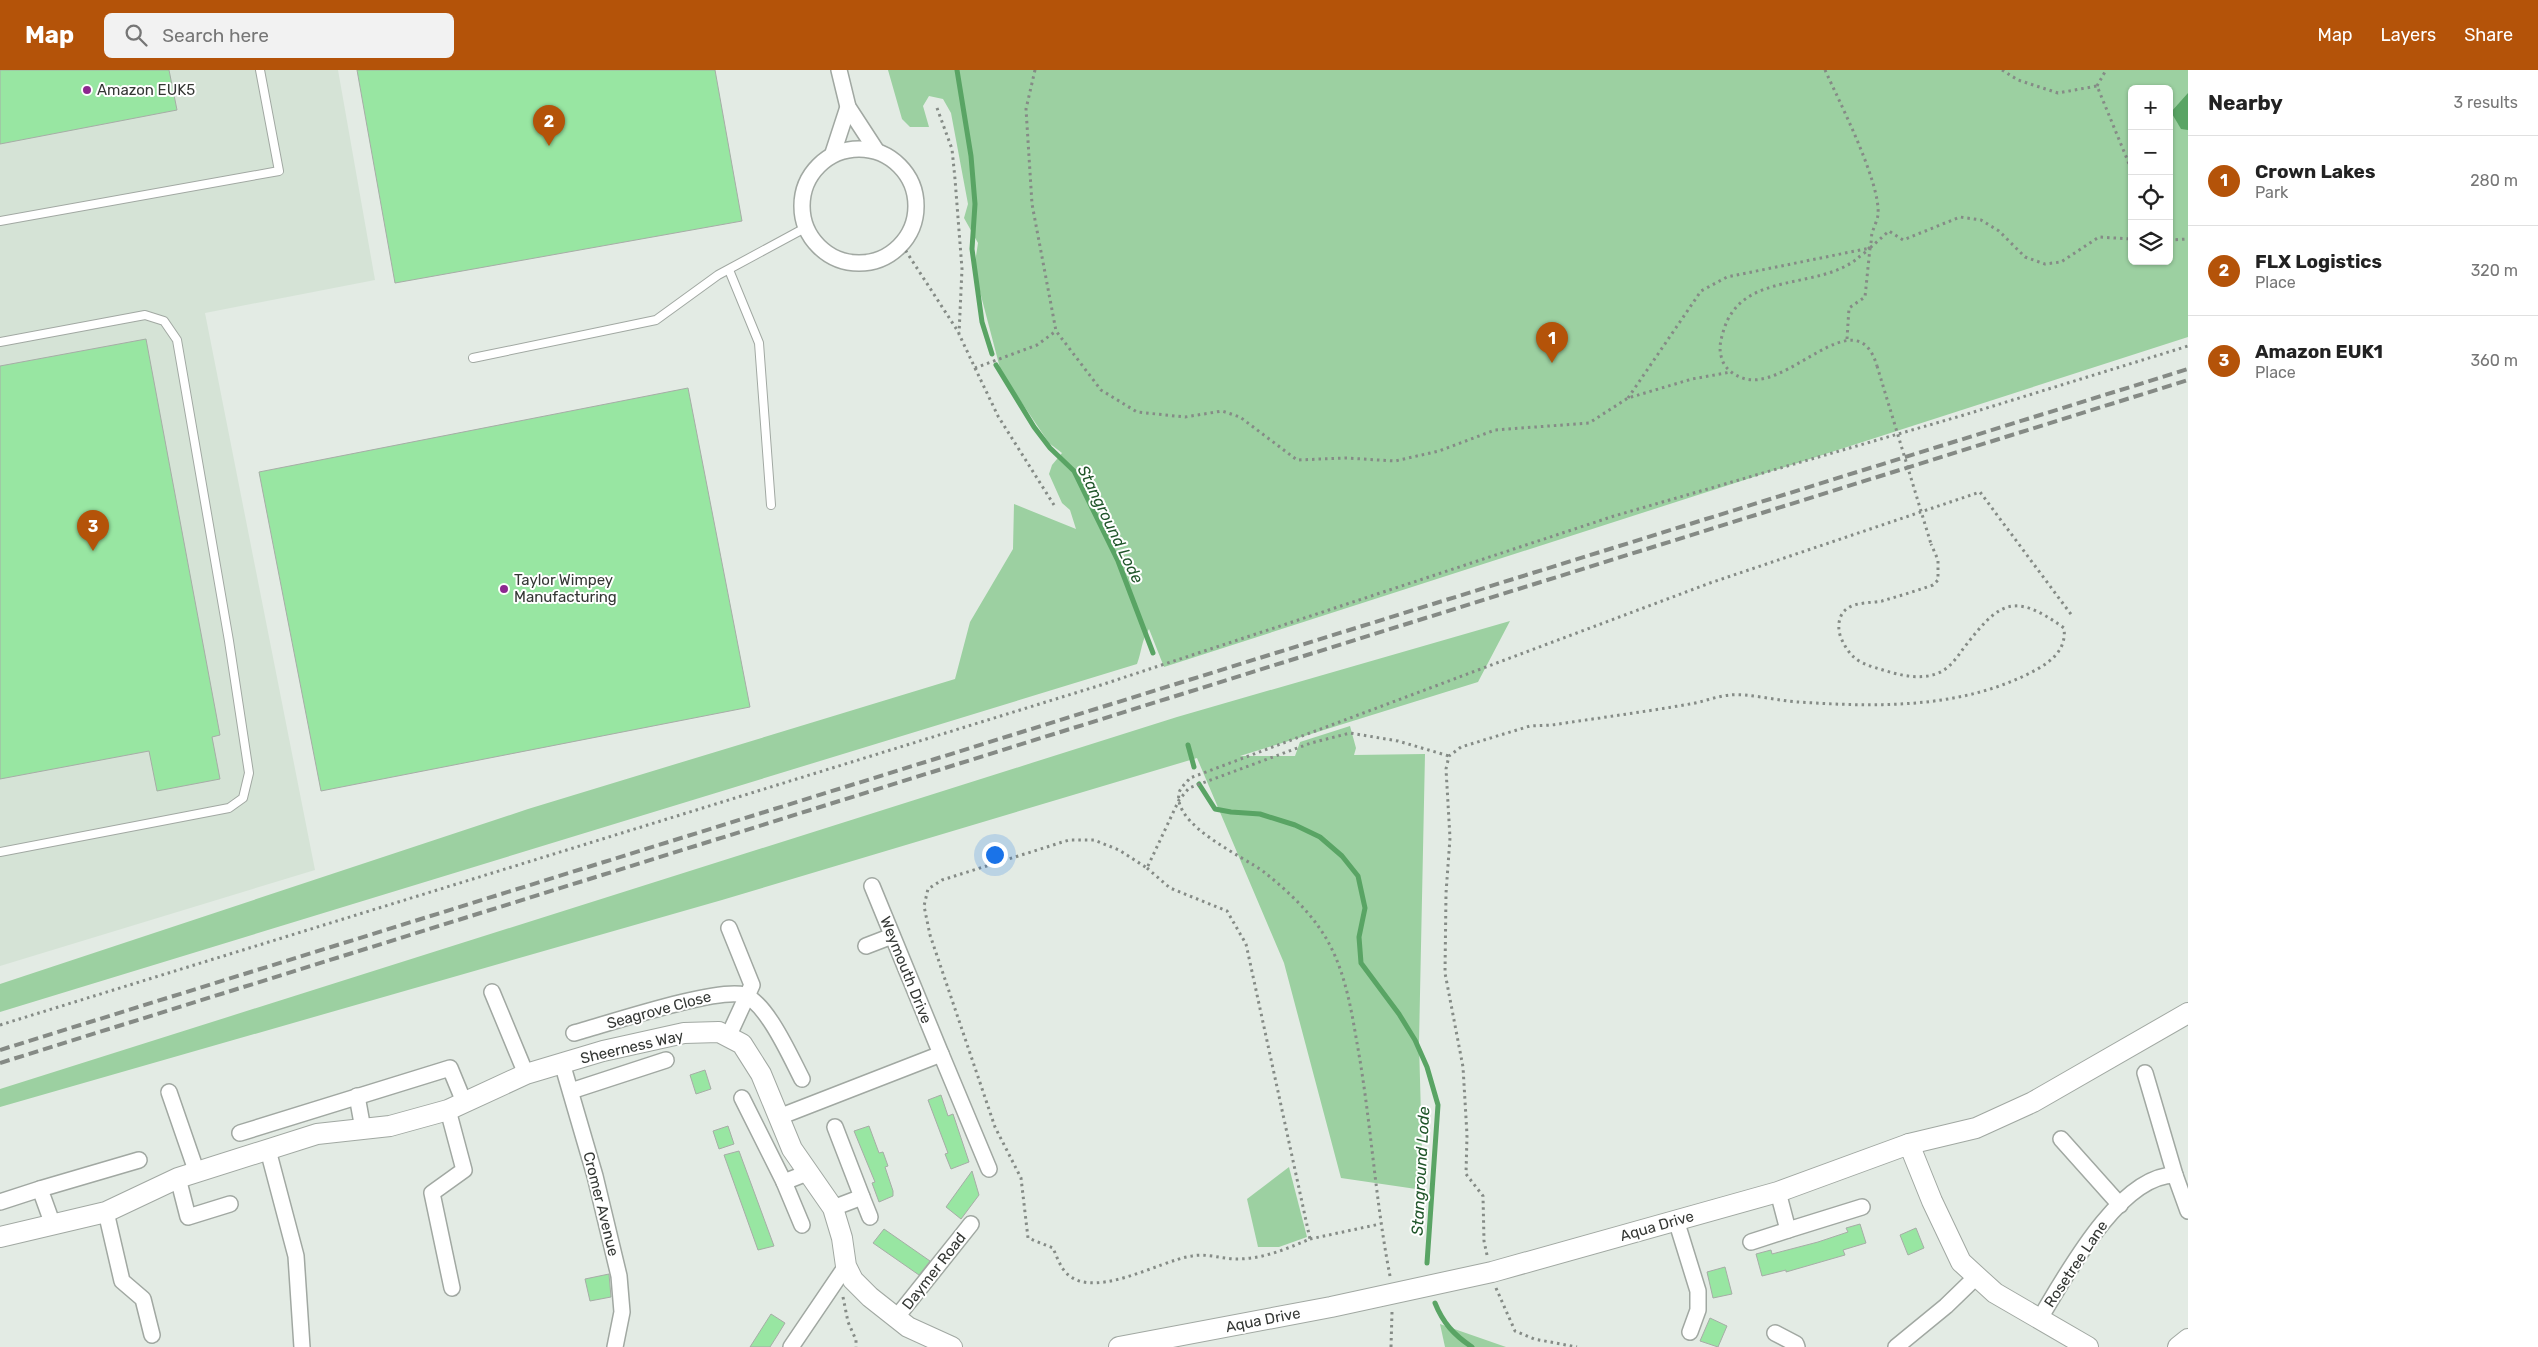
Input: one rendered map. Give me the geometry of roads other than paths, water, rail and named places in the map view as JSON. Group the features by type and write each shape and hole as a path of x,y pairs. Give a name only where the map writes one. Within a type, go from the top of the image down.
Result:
{"street":[{"path":"839,70 848,107 876,150 900,165 915,190 915,219 902,245 878,261 849,263 823,251 805,228 801,200 811,172 833,154 854,148 876,150"},
{"path":"833,154 848,107"},
{"name":"Weymouth Drive","path":"872,886 989,1169"},
{"path":"729,928 752,985 745,996 728,1036 742,1044 760,1074 792,1149 833,1208 850,1273 870,1297 908,1327 949,1346"},
{"path":"866,946 892,936"},
{"path":"492,992 526,1074"},
{"name":"Seagrove Close","path":"574,1033 716,994 745,996"},
{"path":"745,996 770,1017 802,1079"},
{"name":"Aqua Drive","path":"1121,1347 1393,1294 1492,1272 1778,1192 1909,1144 1976,1128 2033,1102 2188,1013"},
{"name":"Sheerness Way","path":"0,1237 106,1212 188,1176 317,1134 390,1126 456,1106 526,1074 603,1051 684,1033 719,1032 728,1036"},
{"path":"779,1117 941,1054"},
{"name":"Sheerness Way","path":"571,1091 666,1060"},
{"name":"Cromer Avenue","path":"562,1063 619,1276 622,1312 615,1347"},
{"path":"240,1133 450,1068 464,1170 432,1193 452,1288"},
{"path":"2145,1073 2175,1175 2188,1211"},
{"path":"169,1092 188,1176 188,1217 230,1204"},
{"path":"357,1096 363,1129"},
{"path":"742,1098 784,1182 802,1225"},
{"path":"835,1127 870,1217"},
{"path":"2061,1139 2120,1205"},
{"path":"1909,1144 1932,1201 1961,1262 1994,1293 2088,1347"},
{"path":"268,1150 296,1256 302,1347"},
{"path":"0,1202 139,1160"},
{"path":"784,1182 807,1173"},
{"name":"Rosetree Lane","path":"2039,1320 2074,1260 2109,1215 2144,1184 2161,1175 2175,1175"},
{"path":"40,1189 53,1225"},
{"path":"1778,1192 1788,1230"},
{"path":"833,1208 862,1197"},
{"path":"1751,1242 1862,1207"},
{"path":"106,1212 122,1281 144,1299 152,1335"},
{"path":"1676,1220 1698,1291 1698,1310 1690,1332"},
{"name":"Daymer Road","path":"896,1318 971,1224"},
{"path":"791,1347 850,1273"},
{"path":"1896,1347 1946,1306 1976,1276"},
{"path":"1775,1333 1796,1344 1797,1347"},
{"path":"2178,1347 2188,1338"}],"lane":[{"path":"0,221 279,171 260,70"},
{"path":"472,358 656,320 729,270 805,228"},
{"path":"729,270 759,343 771,505"},
{"path":"0,342 145,315 164,321 177,340 230,641 249,773 243,798 229,808 0,852"}],"waterway":[{"name":"Stanground Lode","path":"957,70 971,156 975,204 972,249 982,322 992,354"},
{"name":"Stanground Lode","path":"996,365 1034,427 1050,448 1074,471 1118,561 1153,653"},
{"path":"1188,745 1194,767"},
{"name":"Stanground Lode","path":"1199,784 1215,809 1260,814 1295,825 1320,837 1342,856 1358,876 1365,908 1359,937 1361,963 1399,1014 1415,1040 1427,1067 1438,1105 1427,1263"},
{"name":"Stanground Lode","path":"1435,1303 1450,1328 1472,1347"}],"railway":[{"path":"0,1050 2188,369"},
{"path":"0,1063 2188,380"}],"place":[{"name":"Amazon EUK5","path":"87,90"},
{"name":"FLX Logistics","path":"549,146"},
{"name":"Crown Lakes","path":"1552,363"},
{"name":"Amazon EUK1","path":"93,551"},
{"name":"Taylor Wimpey Manufacturing","path":"504,589"}]}
